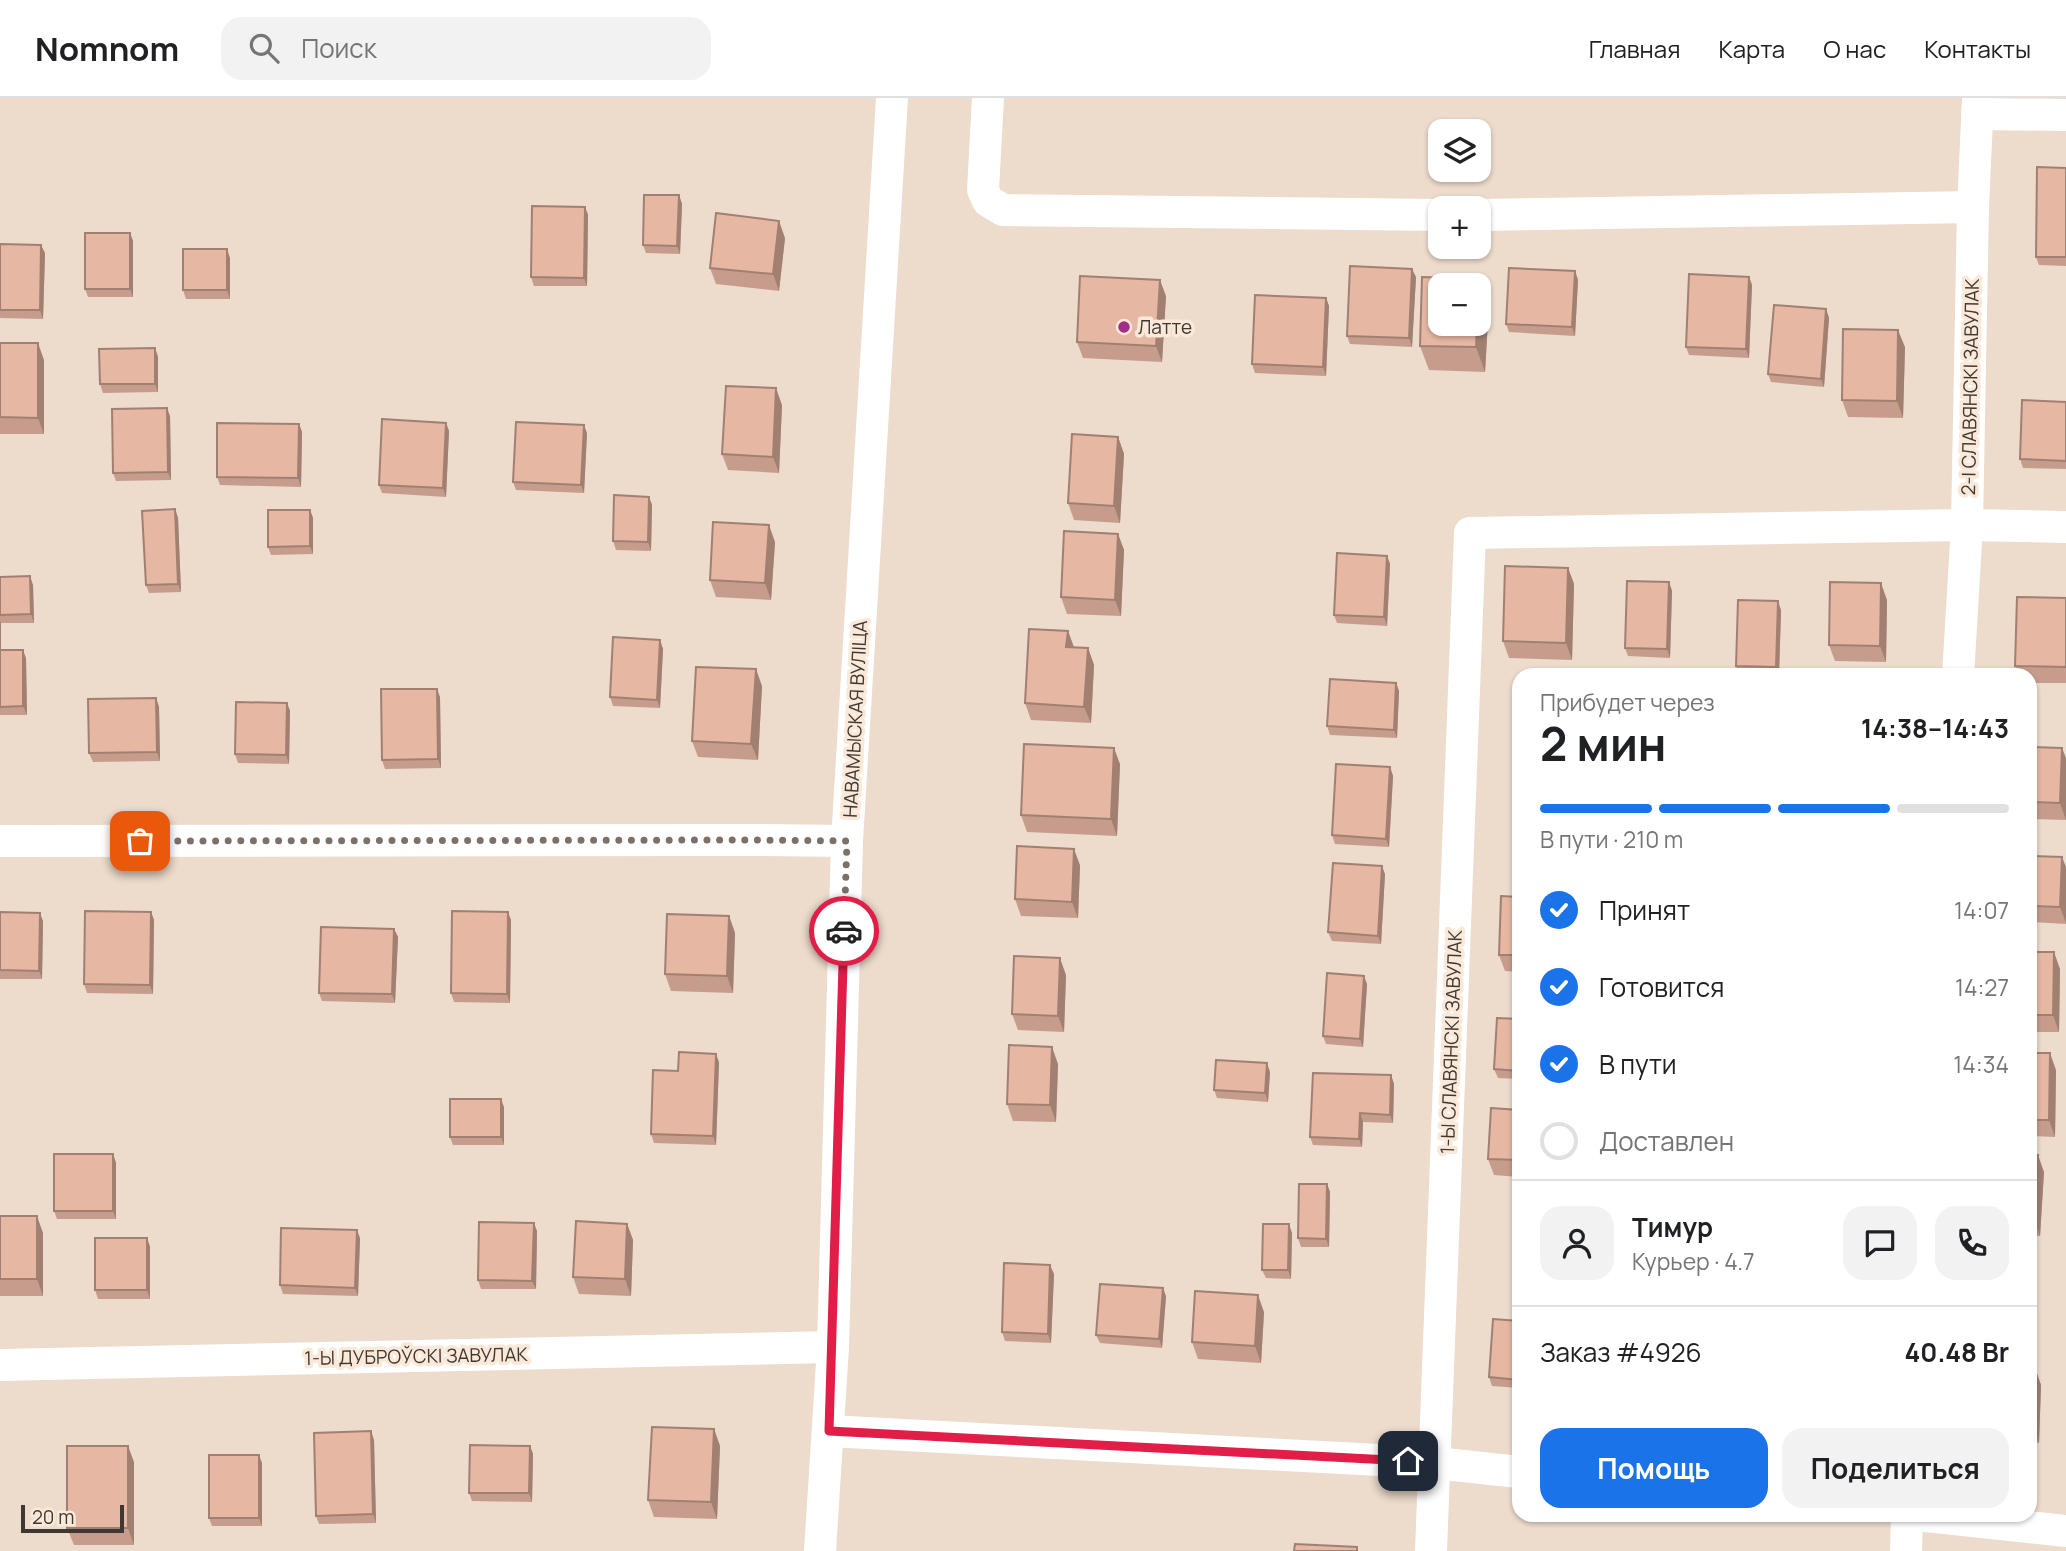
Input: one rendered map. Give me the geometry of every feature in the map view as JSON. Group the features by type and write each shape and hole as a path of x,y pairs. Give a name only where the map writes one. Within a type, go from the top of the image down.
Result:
{"street":[{"name":"НАВАМЫСКАЯ ВУЛІЦА","path":"820,1551 833,1347 847,841 892,98"},
{"path":"988,98 983,190 988,201 1003,210 1428,215"},
{"path":"1978,106 2066,114"},
{"name":"2-І СЛАВЯНСКІ ЗАВУЛАК","path":"1959,668 1968,524 1973,207 1978,106"},
{"path":"1491,215 1973,207"},
{"path":"1968,524 2066,527"},
{"name":"1-Ы СЛАВЯНСКІ ЗАВУЛАК","path":"1431,1551 1470,533 1968,524"},
{"path":"0,841 847,841"},
{"name":"1-Ы ДУБРОЎСКІ ЗАВУЛАК","path":"0,1365 833,1347"},
{"path":"829,1431 1435,1463 1512,1471"},
{"path":"1906,1551 1907,1522"},
{"path":"1982,1522 2066,1531"}],"building":[{"path":"2037,167 2066,168 2066,257 2036,257"},
{"path":"644,195 679,195 677,246 643,245"},
{"path":"532,206 585,207 584,278 531,277"},
{"path":"716,213 779,221 773,274 710,268"},
{"path":"85,233 130,233 130,289 85,289"},
{"path":"0,244 41,245 40,310 0,310"},
{"path":"183,249 227,249 227,290 183,290"},
{"path":"1350,266 1412,269 1409,338 1347,336"},
{"path":"1509,268 1575,271 1572,327 1506,324"},
{"path":"1689,274 1749,277 1746,349 1686,347"},
{"name":"Латте","path":"1080,276 1160,280 1156,346 1077,342"},
{"path":"1422,277 1428,277 1428,336 1476,336 1476,347 1420,346"},
{"path":"1255,295 1326,298 1323,367 1252,364"},
{"path":"1774,305 1826,309 1821,379 1768,374"},
{"path":"1843,329 1898,330 1897,401 1842,400"},
{"path":"0,343 38,343 38,418 0,417"},
{"path":"155,348 155,384 100,384 99,349"},
{"path":"726,386 776,388 773,457 722,454"},
{"path":"2022,400 2066,402 2066,461 2020,459"},
{"path":"167,408 168,472 113,473 112,409"},
{"path":"382,419 446,423 443,488 379,485"},
{"path":"516,422 584,425 581,485 513,482"},
{"path":"217,423 299,424 298,478 217,477"},
{"path":"1072,434 1118,437 1114,506 1068,503"},
{"path":"614,495 649,497 648,542 613,541"},
{"path":"175,509 178,584 146,585 142,511"},
{"path":"268,510 310,510 310,546 268,547"},
{"path":"713,522 769,525 765,583 710,580"},
{"path":"1064,531 1118,534 1115,600 1061,597"},
{"path":"1337,553 1387,556 1384,617 1334,615"},
{"path":"1505,566 1568,568 1566,643 1503,641"},
{"path":"30,576 31,614 0,615 0,577"},
{"path":"1627,581 1669,582 1667,649 1625,648"},
{"path":"1830,582 1881,583 1880,646 1829,645"},
{"path":"2017,597 2066,598 2066,667 2015,666"},
{"path":"1738,600 1778,601 1776,667 1736,666"},
{"path":"1029,629 1068,631 1066,647 1088,648 1084,707 1025,703"},
{"path":"613,637 660,640 657,700 610,697"},
{"path":"0,650 23,650 23,706 0,707"},
{"path":"696,667 756,669 751,744 692,741"},
{"path":"1330,679 1396,683 1394,730 1327,726"},
{"path":"381,689 437,689 438,759 382,760"},
{"path":"156,698 157,752 89,753 88,699"},
{"path":"236,702 287,703 286,755 235,754"},
{"path":"1024,744 1114,748 1111,819 1021,815"},
{"path":"2037,747 2062,748 2060,803 2037,802"},
{"path":"1336,764 1390,767 1386,839 1332,835"},
{"path":"1017,846 1074,849 1072,902 1015,899"},
{"path":"2037,856 2062,857 2060,907 2037,906"},
{"path":"1333,863 1382,866 1378,936 1328,932"},
{"path":"1501,896 1512,897 1512,955 1499,955"},
{"path":"85,911 151,912 150,985 84,984"},
{"path":"452,911 508,912 507,994 451,993"},
{"path":"0,912 40,913 39,971 0,970"},
{"path":"667,914 729,916 727,976 665,974"},
{"path":"321,927 394,929 392,994 319,993"},
{"path":"2037,952 2054,952 2053,1015 2037,1015"},
{"path":"1014,956 1060,958 1058,1016 1012,1014"},
{"path":"1327,973 1364,976 1360,1039 1323,1036"},
{"path":"1497,1018 1512,1019 1512,1070 1494,1069"},
{"path":"1009,1045 1052,1047 1050,1105 1007,1104"},
{"path":"679,1052 716,1054 713,1136 651,1134 653,1070 678,1071"},
{"path":"2037,1053 2050,1053 2049,1120 2037,1120"},
{"path":"1216,1060 1267,1063 1265,1093 1214,1090"},
{"path":"1313,1073 1391,1075 1390,1115 1360,1113 1359,1139 1310,1137"},
{"path":"450,1099 501,1099 501,1137 450,1137"},
{"path":"1491,1108 1512,1110 1512,1160 1488,1159"},
{"path":"54,1154 113,1154 113,1211 54,1211"},
{"path":"1299,1184 1327,1184 1326,1239 1298,1238"},
{"path":"0,1216 37,1216 37,1279 0,1279"},
{"path":"576,1221 627,1224 625,1279 573,1277"},
{"path":"479,1222 534,1223 532,1281 478,1280"},
{"path":"1263,1224 1289,1224 1288,1270 1262,1270"},
{"path":"281,1228 357,1230 355,1288 280,1285"},
{"path":"95,1238 147,1238 147,1290 95,1290"},
{"path":"1004,1263 1050,1265 1048,1334 1002,1332"},
{"path":"1100,1284 1163,1288 1159,1339 1096,1335"},
{"path":"1195,1291 1258,1295 1255,1346 1192,1342"},
{"path":"1493,1319 1512,1320 1512,1379 1489,1377"},
{"path":"652,1427 714,1429 711,1502 648,1500"},
{"path":"371,1431 373,1514 316,1516 314,1433"},
{"path":"470,1445 530,1446 529,1493 469,1493"},
{"path":"67,1446 128,1446 128,1528 67,1528"},
{"path":"209,1455 259,1455 259,1518 209,1518"},
{"path":"1295,1544 1357,1547 1357,1551 1294,1551"}],"way so far":[{"path":"140,841 847,841 844,931"}],"place":[{"name":"Латте","path":"1124,327"}],"route":[{"path":"844,931 829,1431 1408,1461"}]}
